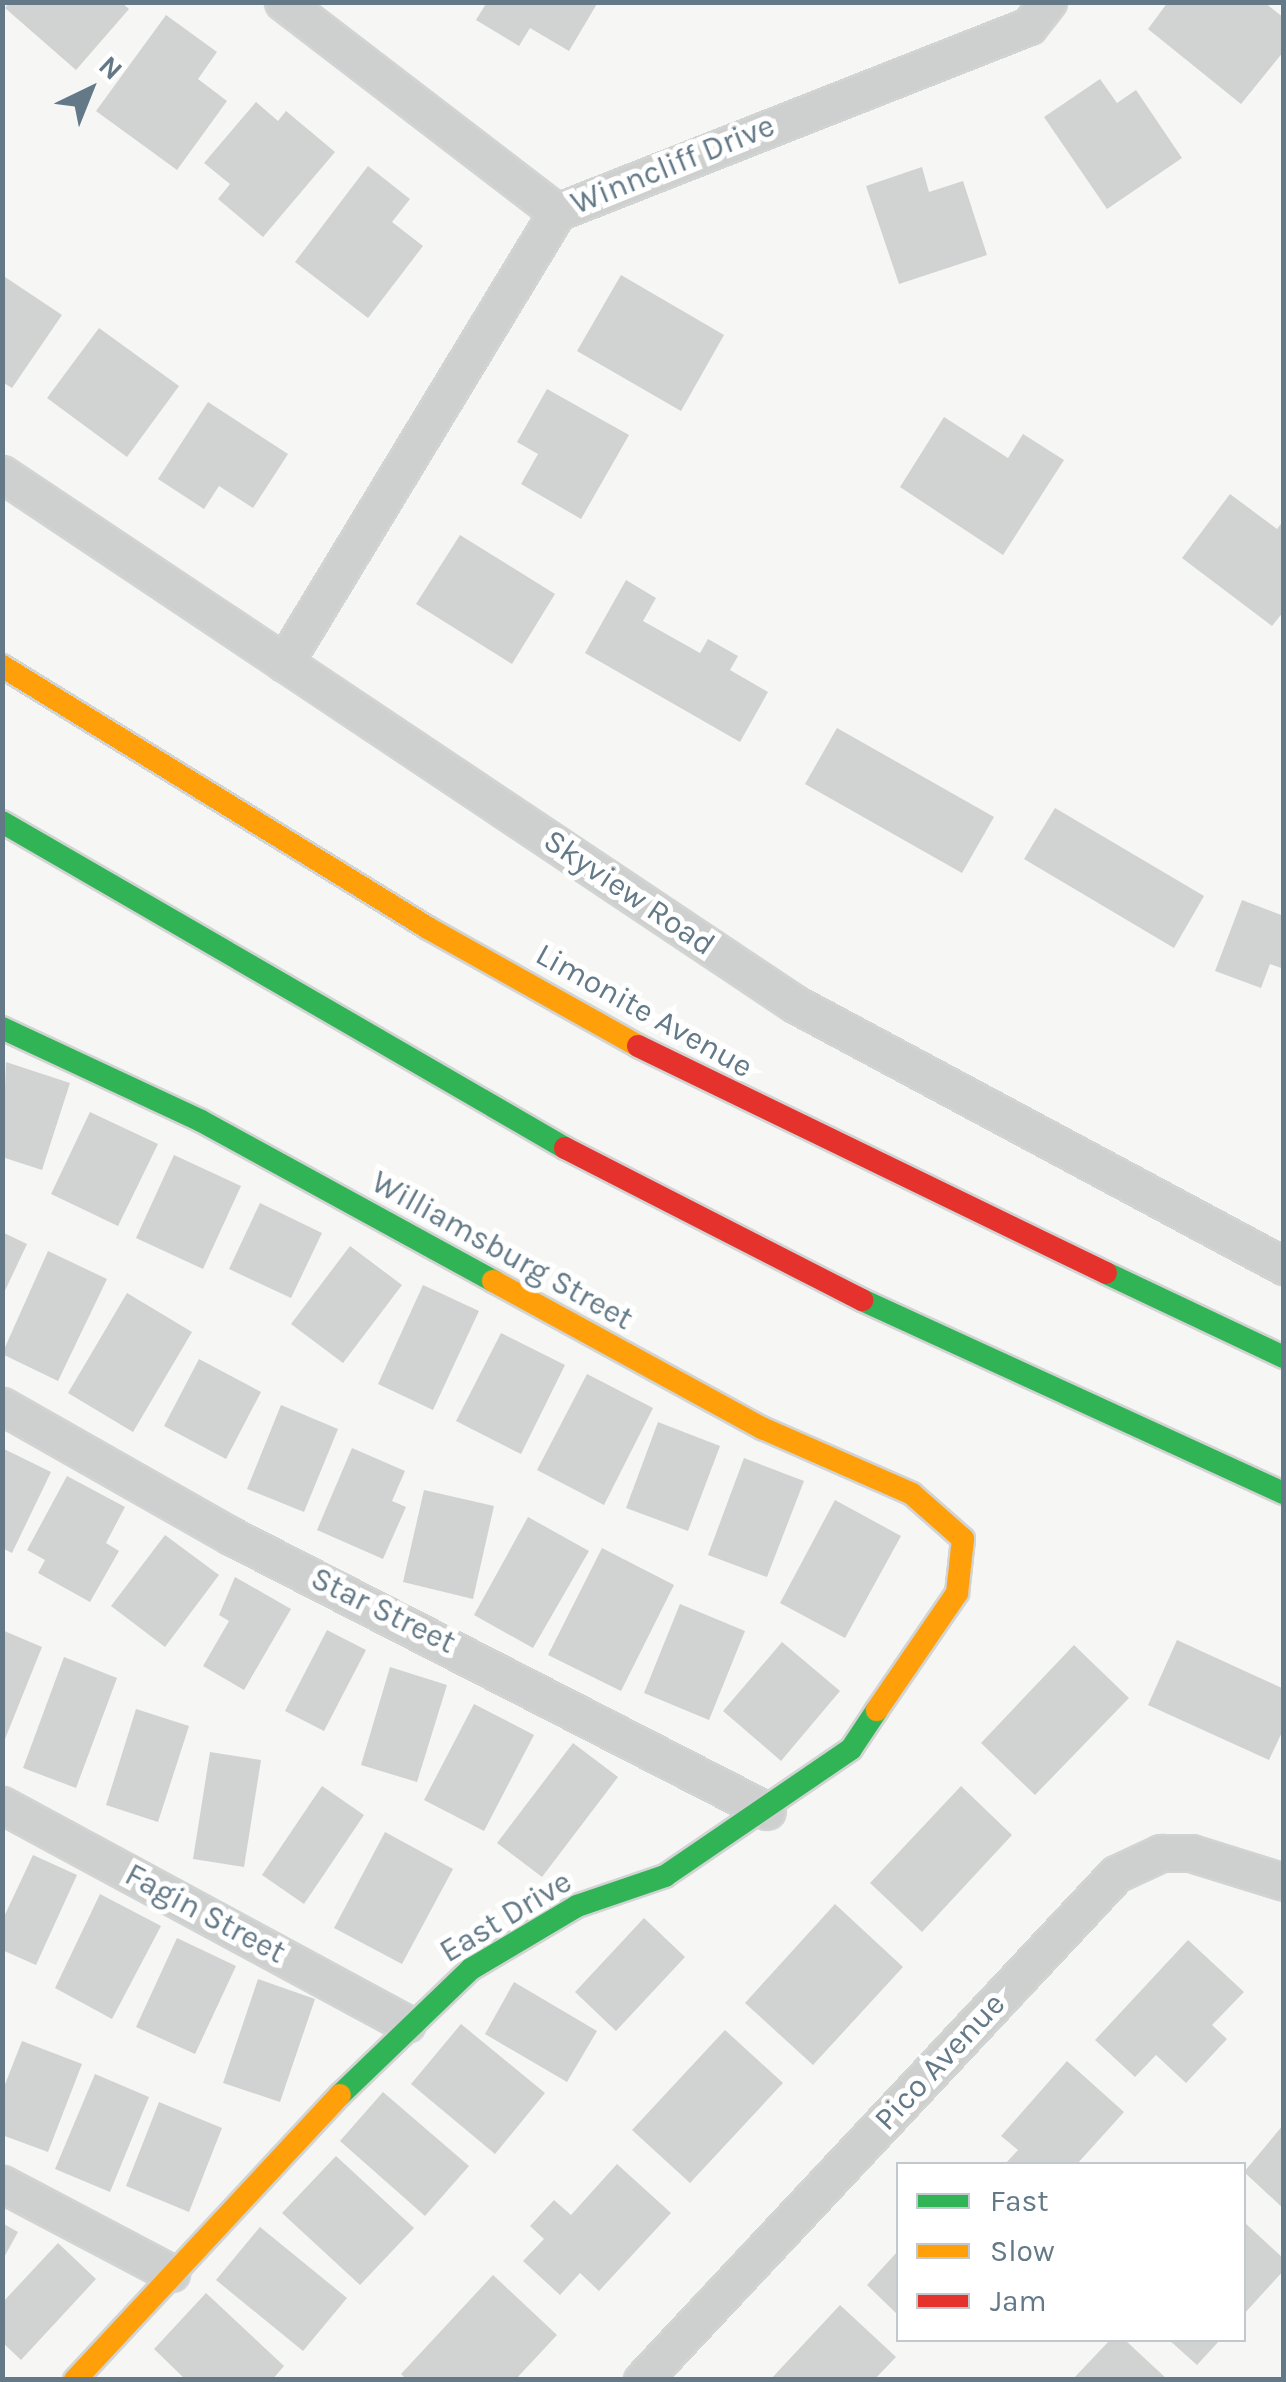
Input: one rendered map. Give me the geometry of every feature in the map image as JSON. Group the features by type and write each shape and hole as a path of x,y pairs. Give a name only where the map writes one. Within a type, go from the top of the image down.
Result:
{"main road":[{"name":"Limonite Avenue","path":"2,666 428,928 692,1077 1009,1234 1284,1357"},
{"path":"2,822 397,1057 643,1190 1003,1370 1284,1493"},
{"name":"Williamsburg Street","path":"2,1028 201,1120 762,1428 912,1494 962,1539"},
{"name":"East Drive","path":"75,2380 171,2272 407,2024 472,1970 577,1906 665,1876 767,1812 851,1749 917,1662 957,1593 962,1539"}],"street":[{"path":"283,2 557,212"},
{"name":"Winncliff Drive","path":"284,663 557,212 1030,26 1048,2"},
{"name":"Skyview Road","path":"2,474 795,1004 1284,1266"},
{"name":"Star Street","path":"2,1406 231,1536 767,1812"},
{"name":"Fagin Street","path":"2,1805 407,2024"},
{"name":"Pico Avenue","path":"642,2380 1116,1874 1160,1853 1191,1853 1284,1882"},
{"path":"2,2184 171,2272"}],"building":[{"path":"10,2 121,2 129,9 76,70 5,8"},
{"path":"487,2 598,2 569,51 530,28 519,46 476,20"},
{"path":"1168,2 1264,2 1284,18 1284,51 1241,104 1148,29"},
{"path":"166,15 217,52 198,79 227,101 177,170 96,111"},
{"path":"1100,79 1117,103 1136,90 1182,158 1107,209 1044,117"},
{"path":"256,102 278,121 286,111 335,152 263,237 218,199 230,184 204,163"},
{"path":"368,166 410,199 392,222 423,246 368,318 295,262"},
{"path":"922,167 929,192 963,181 987,255 899,284 866,186"},
{"path":"2,275 62,315 12,388 2,382"},
{"path":"621,275 724,335 681,411 577,351"},
{"path":"99,328 179,386 127,457 47,398"},
{"path":"547,389 629,435 581,519 521,484 538,454 517,442"},
{"path":"208,402 288,454 253,508 219,486 204,509 158,479"},
{"path":"944,417 1008,458 1023,434 1064,460 1003,555 900,487"},
{"path":"1230,494 1277,529 1284,520 1284,611 1272,626 1182,558"},
{"path":"460,535 555,594 512,664 416,604"},
{"path":"626,580 656,598 643,621 700,653 708,639 738,656 730,670 768,692 740,742 585,653"},
{"path":"837,728 994,817 962,873 805,784"},
{"path":"1055,808 1204,896 1174,948 1024,859"},
{"path":"1242,900 1284,916 1284,969 1270,964 1261,988 1215,971"},
{"path":"6,1062 70,1083 42,1170 2,1157"},
{"path":"90,1112 158,1144 118,1226 51,1194"},
{"path":"174,1155 241,1186 203,1269 136,1238"},
{"path":"260,1203 322,1233 291,1298 229,1269"},
{"path":"2,1232 27,1244 2,1297"},
{"path":"350,1246 402,1285 343,1363 291,1324"},
{"path":"48,1251 107,1279 58,1381 2,1354"},
{"path":"423,1285 479,1311 433,1410 378,1384"},
{"path":"127,1293 192,1332 133,1432 68,1393"},
{"path":"501,1333 565,1365 521,1454 456,1421"},
{"path":"199,1359 261,1392 226,1459 164,1426"},
{"path":"587,1374 653,1408 604,1505 537,1470"},
{"path":"281,1405 338,1429 304,1512 247,1489"},
{"path":"658,1422 720,1446 688,1531 626,1508"},
{"path":"2,1448 51,1472 12,1553 2,1548"},
{"path":"352,1448 405,1471 392,1501 406,1507 383,1559 317,1530"},
{"path":"744,1458 804,1481 767,1577 708,1555"},
{"path":"67,1476 125,1507 106,1543 119,1551 90,1602 38,1573 45,1560 27,1550"},
{"path":"424,1490 494,1506 473,1599 403,1582"},
{"path":"835,1500 901,1536 845,1638 780,1603"},
{"path":"528,1517 589,1551 533,1648 474,1615"},
{"path":"165,1535 219,1575 165,1647 111,1606"},
{"path":"602,1548 674,1585 621,1691 548,1655"},
{"path":"235,1577 291,1609 244,1690 203,1666 229,1621 219,1615"},
{"path":"680,1604 745,1631 709,1720 644,1693"},
{"path":"2,1630 42,1647 3,1744 2,1744"},
{"path":"327,1630 366,1650 324,1731 285,1711"},
{"path":"1177,1640 1284,1689 1284,1728 1269,1760 1148,1705"},
{"path":"782,1642 840,1691 781,1761 723,1711"},
{"path":"1074,1645 1129,1698 1035,1795 981,1743"},
{"path":"64,1657 117,1678 76,1788 23,1768"},
{"path":"390,1667 447,1685 417,1782 361,1765"},
{"path":"474,1704 534,1735 484,1831 424,1800"},
{"path":"136,1709 189,1726 158,1822 106,1805"},
{"path":"573,1743 618,1777 542,1877 497,1843"},
{"path":"210,1752 261,1760 244,1867 193,1859"},
{"path":"322,1786 364,1815 304,1904 262,1875"},
{"path":"961,1786 1012,1835 922,1932 870,1883"},
{"path":"385,1832 453,1869 402,1964 334,1928"},
{"path":"33,1855 77,1875 36,1965 2,1950 2,1921"},
{"path":"100,1894 161,1926 112,2019 55,1988"},
{"path":"835,1904 903,1967 813,2065 745,2003"},
{"path":"644,1918 685,1957 616,2031 575,1992"},
{"path":"177,1938 236,1966 195,2054 136,2027"},
{"path":"1188,1940 1244,1992 1212,2025 1227,2039 1186,2083 1156,2055 1135,2077 1095,2040"},
{"path":"258,1979 315,1999 280,2102 223,2083"},
{"path":"514,1982 597,2031 567,2082 485,2034"},
{"path":"461,2024 545,2093 495,2154 411,2084"},
{"path":"725,2030 783,2083 690,2183 632,2130"},
{"path":"22,2041 82,2064 48,2152 2,2135 2,2092"},
{"path":"1067,2061 1124,2112 1079,2162 1007,2162 1018,2150 1001,2136"},
{"path":"95,2074 149,2097 110,2192 55,2169"},
{"path":"383,2092 469,2166 425,2216 340,2141"},
{"path":"159,2102 222,2128 189,2212 126,2186"},
{"path":"1284,2124 1284,2209 1246,2170"},
{"path":"336,2156 414,2228 360,2285 282,2213"},
{"path":"617,2164 671,2213 599,2291 580,2273 560,2295 523,2261 544,2239 530,2226 554,2200 571,2215"},
{"path":"2,2223 18,2232 2,2261"},
{"path":"1246,2224 1284,2259 1284,2270 1246,2312"},
{"path":"260,2227 347,2298 303,2351 216,2280"},
{"path":"58,2243 96,2279 21,2360 2,2342 2,2303"},
{"path":"896,2253 896,2313 867,2285"},
{"path":"493,2275 557,2335 515,2380 407,2380 401,2374"},
{"path":"206,2293 284,2366 272,2380 186,2380 154,2349"},
{"path":"840,2305 896,2357 874,2380 770,2380"},
{"path":"1108,2342 1127,2342 1168,2380 1072,2380"},
{"path":"1171,2342 1218,2342 1197,2365"}],"traffic: fast":[{"path":"2,822 565,1148"},
{"path":"2,1028 201,1121 493,1281"},
{"path":"1106,1273 1284,1357"},
{"path":"862,1300 1284,1493"},
{"path":"340,2095 471,1969 577,1906 665,1876 851,1749 877,1710"}],"traffic: slow":[{"path":"2,666 428,928 638,1046"},
{"path":"493,1281 762,1428 912,1494 963,1539 957,1593 877,1710"},
{"path":"75,2380 340,2095"}],"traffic: jam":[{"path":"638,1046 1106,1273"},
{"path":"565,1148 862,1300"}]}
